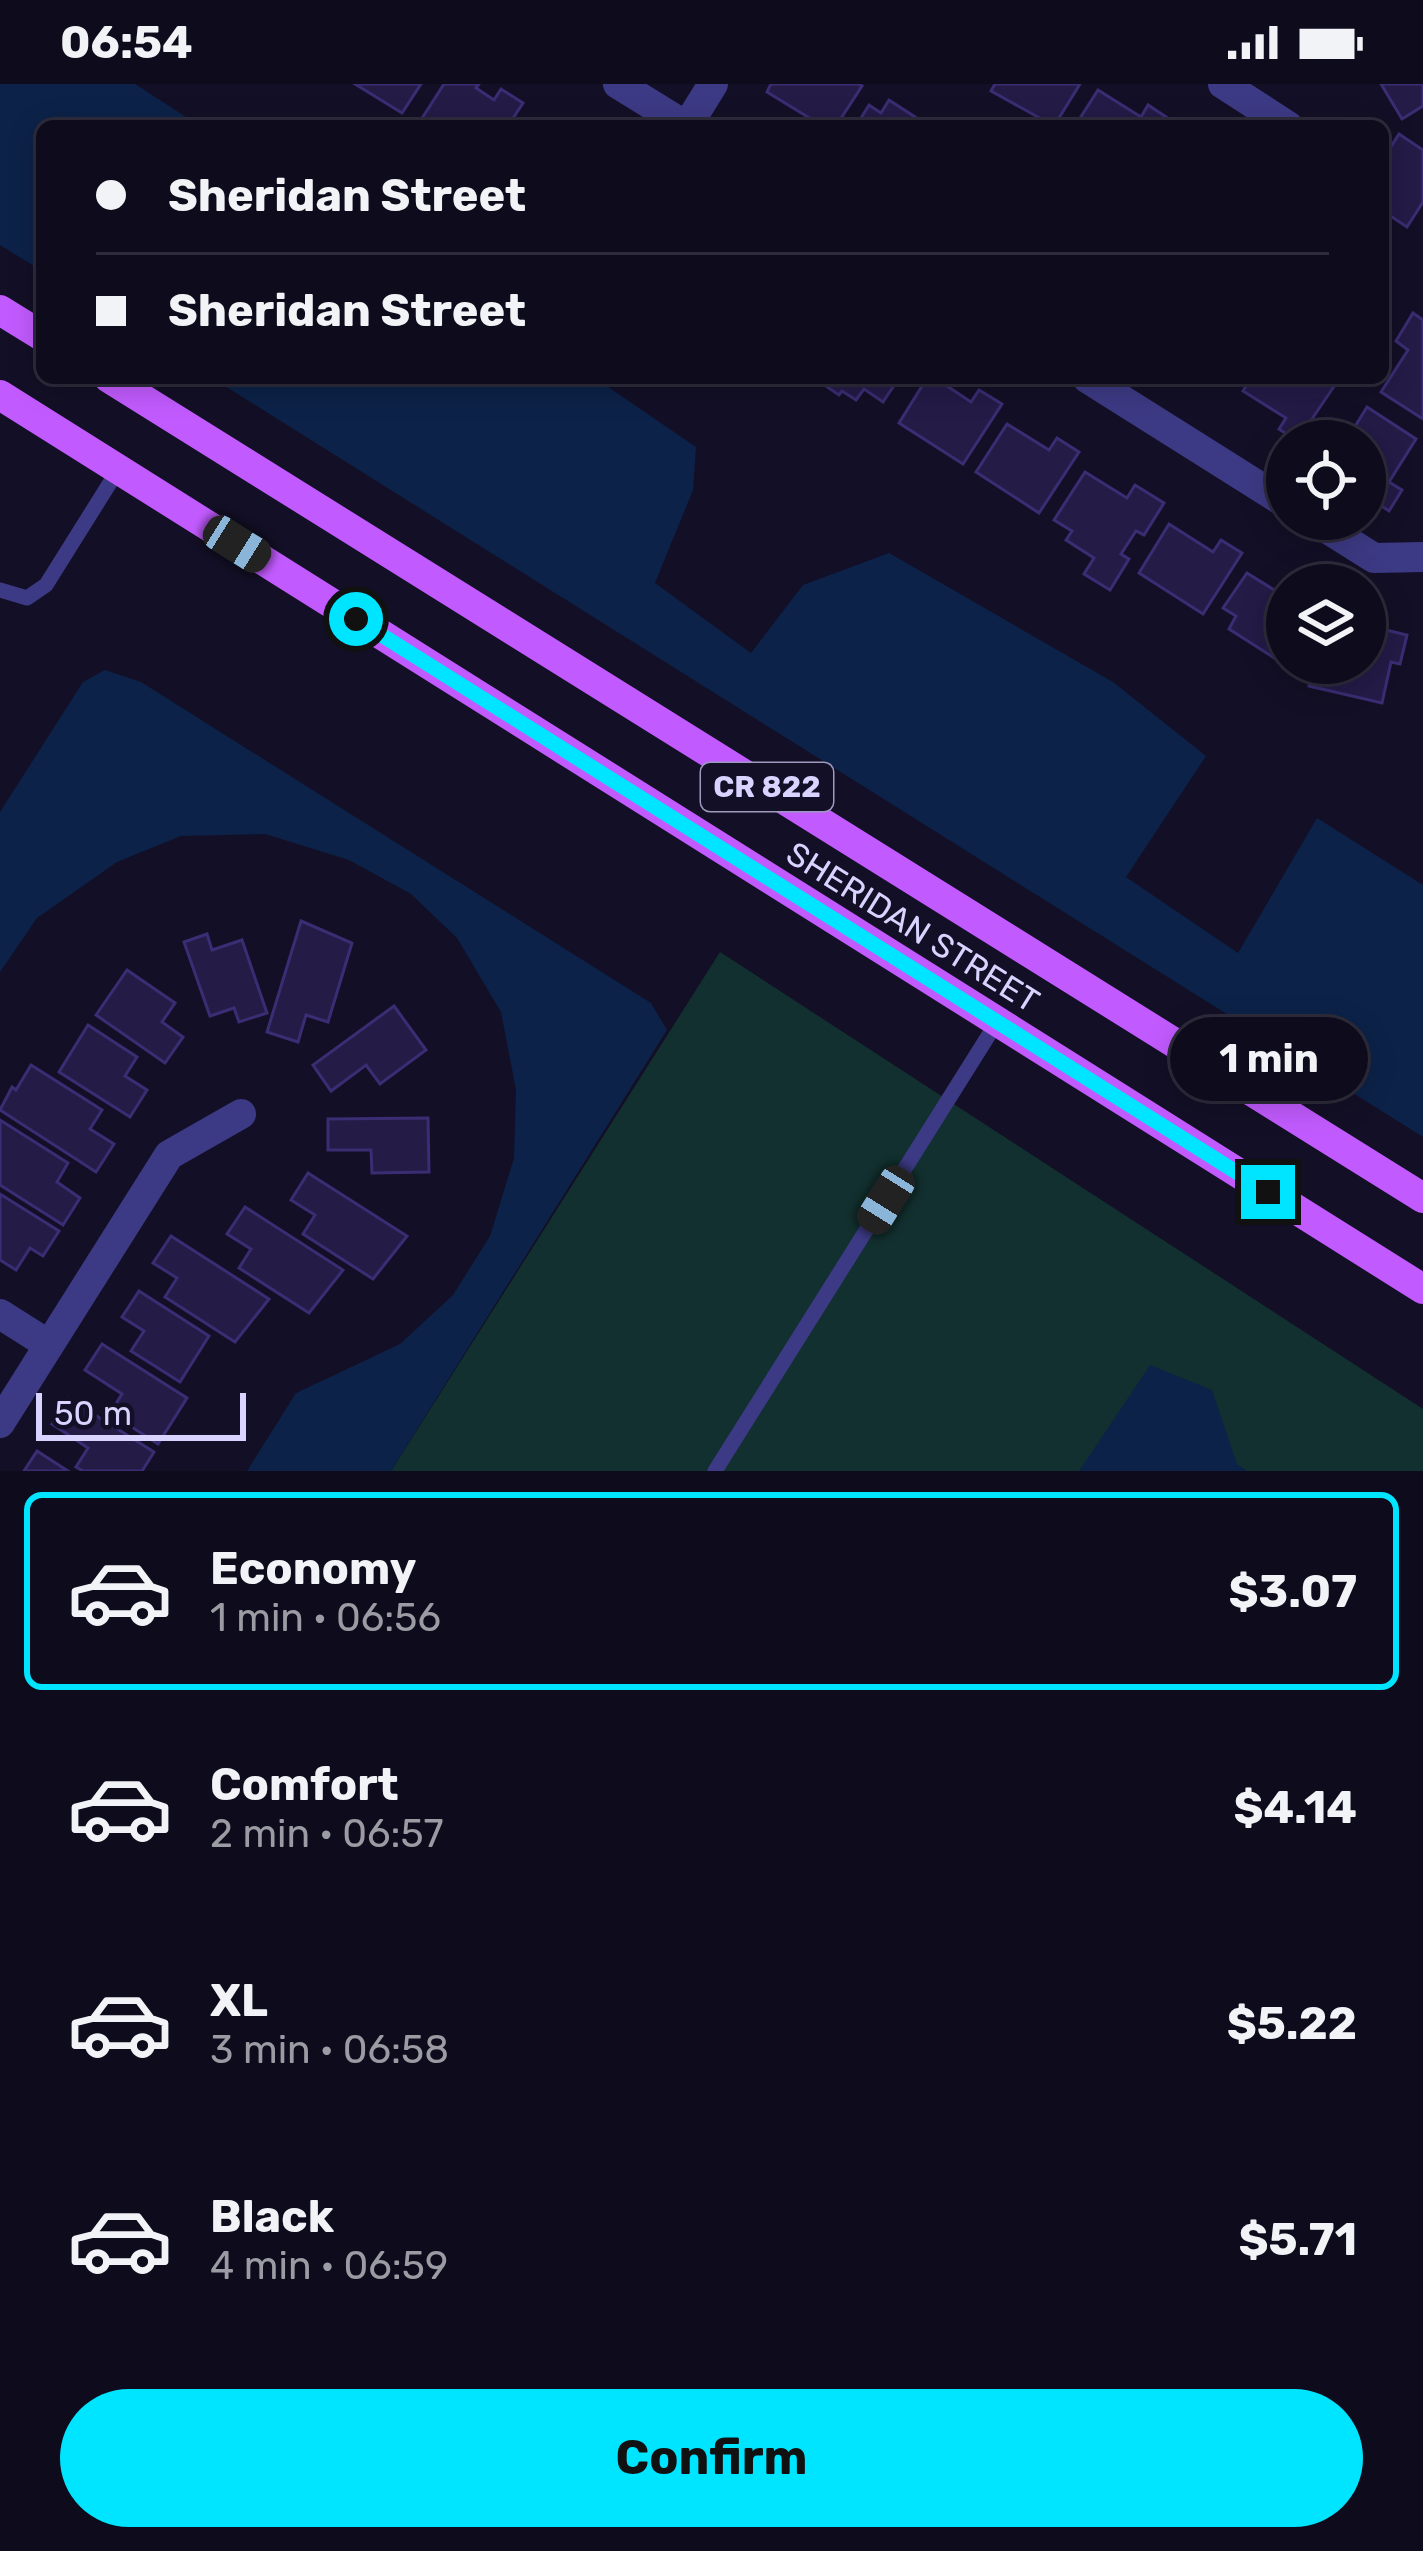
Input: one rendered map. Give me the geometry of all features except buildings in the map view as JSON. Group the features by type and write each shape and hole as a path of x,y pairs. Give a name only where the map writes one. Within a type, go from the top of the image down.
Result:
{"main road":[{"path":"0,310 36,332"},
{"name":"SHERIDAN STREET","path":"119,384 1423,1198"},
{"name":"SHERIDAN STREET","path":"0,395 1423,1289"}],"street":[{"path":"618,84 677,120"},
{"path":"691,120 713,84"},
{"path":"1223,84 1279,120"},
{"path":"1097,384 1266,490"},
{"path":"1345,540 1374,558 1417,559"},
{"path":"0,1423 170,1155 242,1114"},
{"path":"0,1314 49,1345"}],"lane":[{"path":"0,590 27,598 46,585 118,470"},
{"path":"716,1471 997,1022"}],"green space":[{"path":"720,952 1423,1409 1423,1471 391,1471"}],"water":[{"path":"0,84 135,84 191,120 36,120 36,267 0,245"},
{"path":"222,384 604,384 696,447 693,490 655,583 751,653 803,585 889,553 1113,682 1206,756 1126,877 1238,953 1317,818 1423,885 1423,1137"},
{"path":"105,670 141,682 651,1003 667,1030 391,1471 247,1471 296,1393 400,1344 453,1295 490,1236 514,1158 516,1090 501,1012 457,938 411,894 349,860 265,834 181,836 117,862 37,918 0,972 0,812 83,682"},
{"path":"1150,1365 1212,1390 1237,1464 1247,1471 1079,1471"}],"route":[{"path":"356,619 1268,1192"}]}
